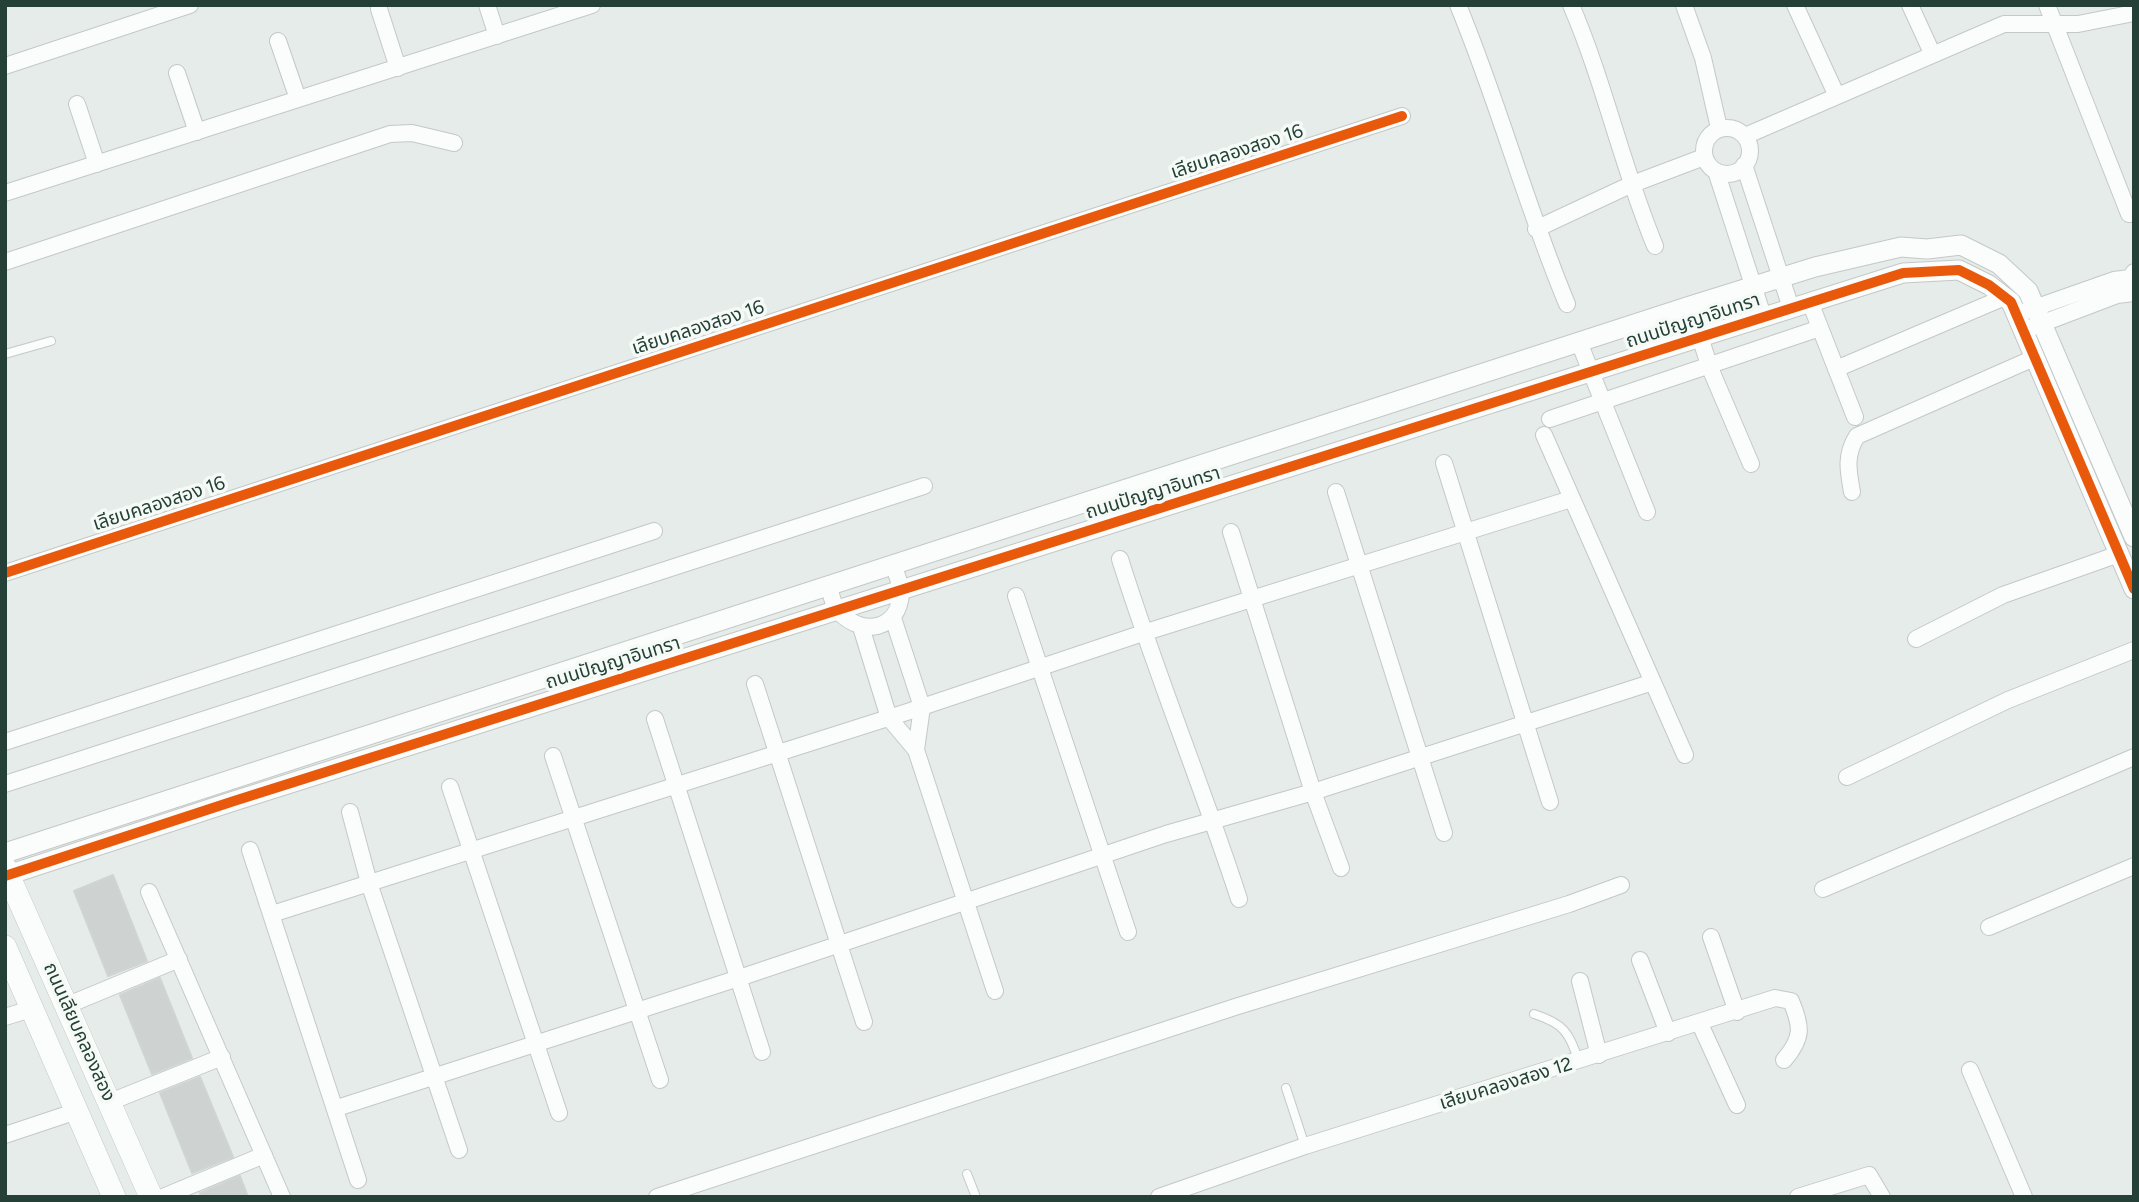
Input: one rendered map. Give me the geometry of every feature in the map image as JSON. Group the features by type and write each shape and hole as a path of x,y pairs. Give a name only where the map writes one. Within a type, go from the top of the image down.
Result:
{"main road":[{"name":"ถนนเลียบคลองสอง","path":"6,868 151,1197"},
{"name":"ถนนเลียบคลองสอง","path":"5,947 114,1197"}],"street":[{"path":"5,66 190,5"},
{"path":"487,5 497,36"},
{"path":"5,193 592,5"},
{"path":"1458,5 1497,106 1536,229 1567,304"},
{"path":"1571,5 1595,66 1630,186 1655,246"},
{"path":"1684,5 1703,58 1719,128"},
{"path":"1795,5 1836,94"},
{"path":"1910,5 1932,53"},
{"path":"2047,5 2129,214"},
{"path":"379,9 398,68"},
{"path":"1745,136 1836,94 2004,24 2078,24 2134,13"},
{"path":"278,41 298,99"},
{"path":"177,73 197,132"},
{"path":"77,104 97,164"},
{"name":"เลียบคลองสอง 16","path":"5,573 1402,116"},
{"path":"1763,316 1716,171 1704,157 1704,145 1709,135 1719,128 1733,128 1745,136 1749,151 1744,165 1791,308"},
{"path":"5,262 390,134 412,133 454,143"},
{"path":"1536,229 1630,186 1704,157"},
{"path":"1716,171 1731,173 1744,165"},
{"name":"ถนนปัญญาอินทรา","path":"6,868 829,586 1781,277 1901,247 1927,249 1961,245 1999,264 2028,291 2134,537"},
{"name":"ถนนปัญญาอินทรา","path":"6,868 837,611 1903,273 1959,270 2006,297 2021,322 2134,589"},
{"path":"2021,322 2115,280 2133,284"},
{"path":"1836,369 2006,297"},
{"path":"1810,302 1855,416"},
{"path":"1690,306 1710,368 1751,464"},
{"path":"1685,755 1571,499 1547,427 1601,402 1710,368 1820,328"},
{"path":"1579,342 1647,512"},
{"path":"1852,492 1847,465 1849,449 1857,436 2034,358"},
{"path":"1444,463 1464,534 1550,802"},
{"path":"5,784 924,485"},
{"path":"1336,492 1444,833"},
{"path":"272,914 889,718 1143,632 1571,499"},
{"path":"5,742 654,531"},
{"path":"1231,532 1313,792 1340,868"},
{"path":"1916,639 2003,594 2119,554"},
{"path":"1121,559 1143,632 1239,899"},
{"path":"894,566 901,590 893,618 922,707 916,750"},
{"path":"829,586 837,611 861,627 878,628 893,618"},
{"path":"1016,596 1128,932"},
{"path":"861,627 889,718 916,750 995,991"},
{"path":"1847,777 2008,700 2134,650"},
{"path":"337,1108 1102,856 1313,792 1653,682"},
{"path":"755,684 864,1022"},
{"path":"655,719 674,786 762,1052"},
{"path":"553,756 660,1080"},
{"path":"1823,889 2134,757"},
{"path":"450,787 559,1113"},
{"path":"350,812 369,883 459,1150"},
{"path":"250,850 337,1108 358,1180"},
{"path":"1989,927 2134,866"},
{"path":"657,1197 1235,1007 1557,908 1621,885"},
{"path":"149,892 282,1197"},
{"path":"1712,937 1737,1012"},
{"path":"68,1005 179,959"},
{"path":"1640,960 1668,1033"},
{"path":"1580,981 1599,1055"},
{"name":"เลียบคลองสอง 12","path":"1159,1197 1305,1146 1700,1024 1775,998 1791,1001 1796,1012 1799,1040 1784,1060"},
{"path":"5,1017 32,1009"},
{"path":"1700,1024 1737,1105"},
{"path":"110,1102 222,1057"},
{"path":"1970,1070 2024,1197"},
{"path":"5,1135 76,1111"},
{"path":"163,1197 264,1155"},
{"path":"1798,1197 1869,1175 1882,1197"}],"lane":[{"path":"5,354 51,341"},
{"path":"1534,1014 1557,1021 1564,1028 1579,1061"},
{"path":"1286,1088 1305,1146"},
{"path":"967,1174 976,1197"}],"building":[{"path":"113,875 147,961 108,976 74,891"},
{"path":"160,978 192,1058 152,1074 120,995"},
{"path":"200,1077 233,1157 192,1173 160,1093"},
{"path":"240,1176 248,1197 202,1197 200,1193"}],"cycle path":[{"path":"5,573 1402,116"},
{"path":"5,876 234,801 1903,273 1959,270 1989,285 2011,302 2134,589"}]}
